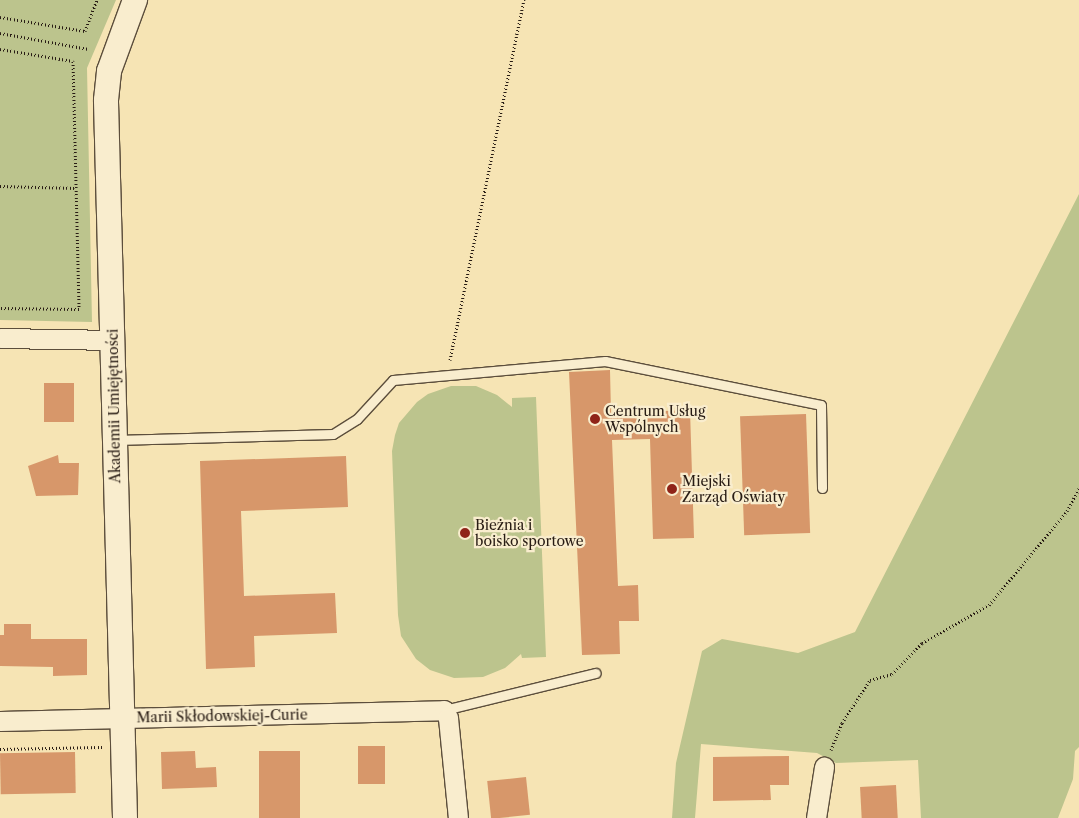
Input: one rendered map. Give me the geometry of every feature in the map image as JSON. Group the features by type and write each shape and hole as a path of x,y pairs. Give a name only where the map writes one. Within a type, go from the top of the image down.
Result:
{"street":[{"name":"Akademii Umiejętności","path":"125,818 106,100 108,71 135,0"},
{"path":"0,338 113,340"},
{"path":"444,710 448,718 458,818"},
{"name":"Marii Skłodowskiej-Curie","path":"0,721 444,710"},
{"path":"816,818 824,767"}],"lane":[{"path":"115,440 332,434 357,419 393,380 605,361 821,405 822,488"},
{"path":"444,710 596,673"}],"path":[{"path":"0,17 85,31 97,0"},
{"path":"447,375 524,0"},
{"path":"0,33 89,49"},
{"path":"0,49 73,61 79,309 0,308"},
{"path":"0,186 76,188"},
{"path":"824,767 842,724 870,680 892,674 922,643 990,605 1067,511 1079,488"},
{"path":"0,749 108,746"}],"green space":[{"path":"0,0 116,0 87,68 92,322 0,320"},
{"path":"1079,194 1079,747 1075,751 1073,779 1058,818 921,818 918,760 836,763 817,753 701,744 695,818 672,818 676,763 702,651 722,639 798,653 855,632"},
{"name":"Bieżnia i boisko sportowe","path":"451,386 476,386 497,395 512,407 512,398 536,397 546,657 522,658 521,654 505,668 483,677 454,678 430,670 416,659 401,636 398,615 392,451 395,435 399,423 417,402 428,394"}],"building":[{"name":"Miejski Zarząd Oświaty","path":"610,370 611,413 690,410 694,538 653,539 650,439 612,440 618,586 638,585 639,621 619,621 620,654 582,655 569,372"},
{"path":"44,383 74,383 74,422 44,422"},
{"path":"806,414 810,533 744,535 740,416"},
{"path":"58,455 59,463 79,463 78,495 36,496 28,466"},
{"path":"346,456 348,507 241,511 244,596 335,593 337,633 254,636 255,667 206,669 200,461"},
{"path":"4,624 31,624 31,639 87,639 87,675 53,676 53,667 0,666 0,635 4,635"},
{"path":"358,746 385,746 385,784 358,784"},
{"path":"195,751 196,768 216,767 217,787 162,789 161,752"},
{"path":"259,751 300,751 300,818 259,818"},
{"path":"75,752 76,793 1,794 0,753"},
{"path":"789,756 789,785 770,785 771,800 713,801 713,757"},
{"path":"526,777 530,815 491,818 487,781"},
{"path":"896,785 898,818 862,818 860,787"}],"place":[{"name":"Centrum Usług Wspólnych","path":"595,419"},
{"name":"Miejski Zarząd Oświaty","path":"672,489"},
{"name":"Bieżnia i boisko sportowe","path":"465,533"}]}
